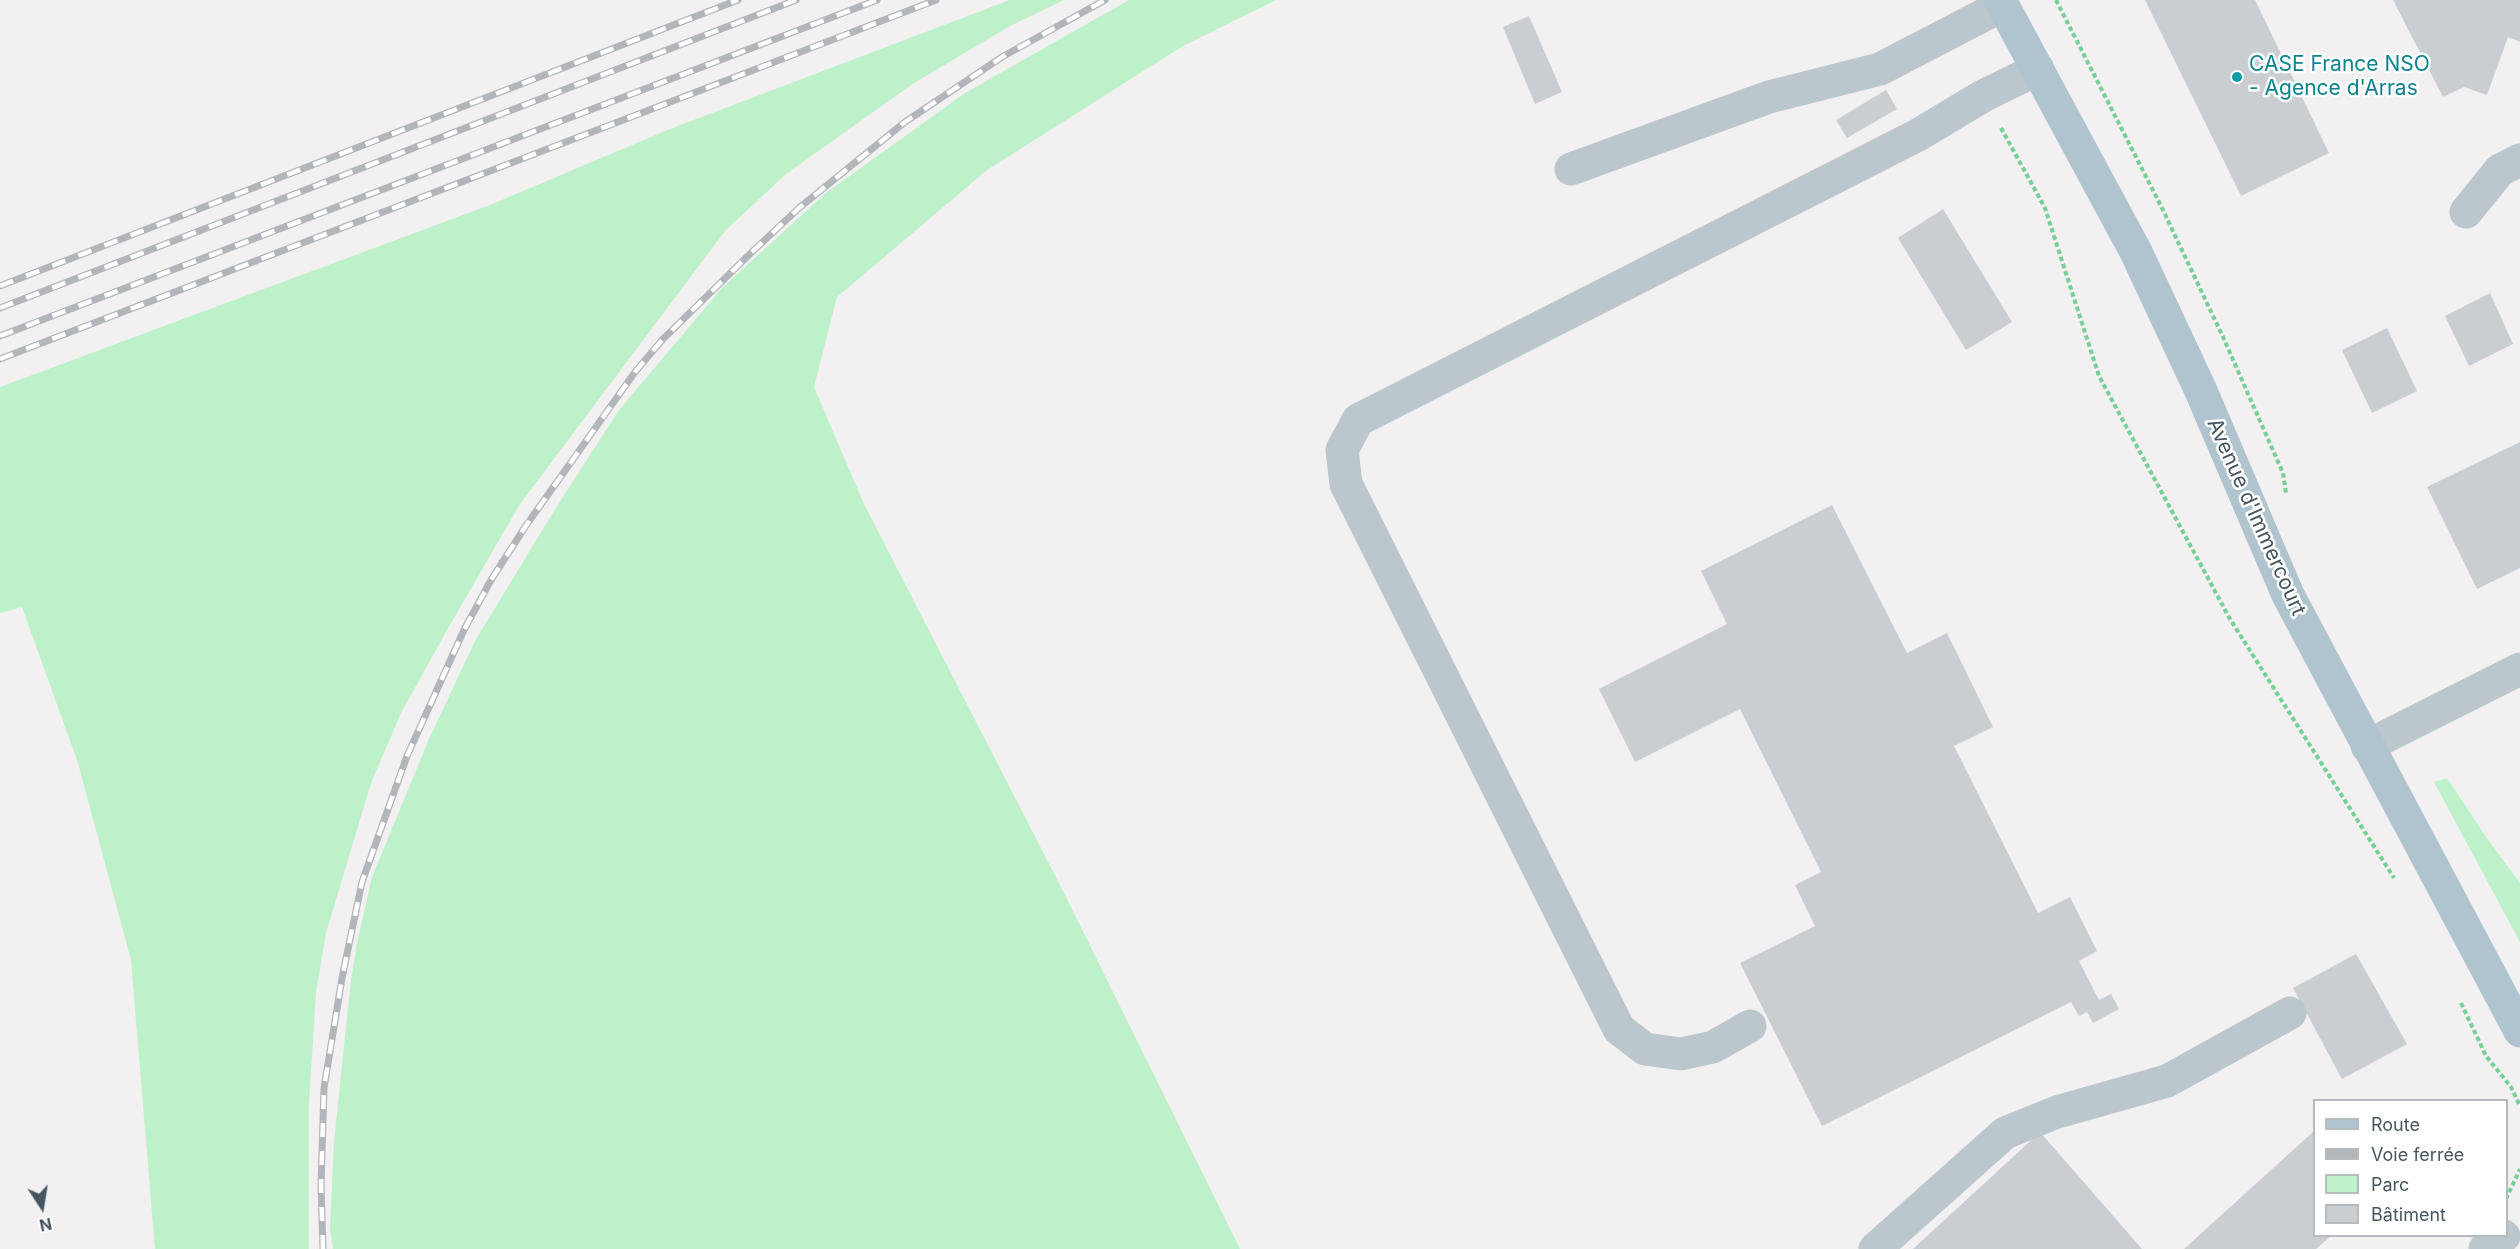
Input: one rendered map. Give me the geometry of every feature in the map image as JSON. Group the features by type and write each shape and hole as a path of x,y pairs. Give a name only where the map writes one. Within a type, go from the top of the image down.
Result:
{"main road":[{"name":"Avenue d'Immercourt","path":"2002,3 2136,252 2201,391 2288,595 2520,1031"}],"street":[{"path":"1571,170 1769,97 1880,69 2002,3"},
{"path":"1750,1026 1713,1047 1682,1054 1645,1049 1619,1029 1346,484 1342,450 1358,420 1918,135 1983,96 2038,69"},
{"path":"2466,212 2500,170 2520,160"},
{"path":"2367,746 2520,669"},
{"path":"1875,1249 2005,1133 2057,1113 2167,1081 2290,1013"},
{"path":"2508,1232 2520,1222"},
{"path":"2485,1249 2502,1237"}],"path":[{"path":"2056,0 2157,198 2223,337 2283,473 2287,502"},
{"path":"1983,96 2044,208 2099,376 2230,619 2399,885"},
{"path":"2457,995 2486,1056 2511,1087 2520,1106"},
{"path":"2508,1194 2520,1169"}],"green space":[{"path":"1010,0 1064,0 1010,26 914,83 786,174 725,231 520,504 447,630 401,713 371,783 326,933 316,992 309,1103 309,1249 155,1249 131,960 78,763 22,607 0,613 0,387 490,205 670,129"},
{"path":"1129,0 1276,0 1183,46 987,170 837,297 814,387 864,504 1064,893 1240,1249 333,1249 330,1228 334,1142 351,980 372,877 429,739 475,641 554,511 619,410 722,288 826,193 965,93"},
{"path":"2447,778 2520,883 2520,942 2434,782"}],"building":[{"name":"CASE France NSO - Agence d'Arras","path":"2145,0 2255,0 2329,153 2241,196"},
{"path":"2393,0 2520,0 2520,42 2508,37 2487,95 2464,87 2443,97"},
{"path":"1529,16 1562,92 1535,104 1503,27"},
{"path":"1886,90 1897,109 1847,138 1836,120"},
{"path":"1943,209 2012,322 1966,350 1898,238"},
{"path":"2490,293 2513,344 2469,366 2445,316"},
{"path":"2387,328 2417,391 2372,413 2342,350"},
{"path":"2520,442 2520,568 2477,589 2427,487"},
{"path":"1832,505 1907,653 1947,633 1993,727 1954,746 2038,913 2070,897 2097,951 2079,961 2099,1000 2111,994 2119,1009 2093,1023 2087,1012 2079,1016 2071,1002 1822,1126 1740,963 1815,926 1795,885 1821,872 1740,709 1635,762 1599,689 1727,624 1701,571"},
{"path":"2356,954 2407,1044 2342,1079 2293,988"},
{"path":"2040,1132 2142,1249 1913,1249"},
{"path":"2313,1132 2313,1237 2330,1237 2316,1249 2184,1249"}],"railway":[{"path":"0,286 738,0"},
{"path":"0,308 796,0"},
{"path":"0,336 877,0"},
{"path":"0,359 936,0"},
{"path":"323,1249 321,1185 324,1088 342,978 362,882 407,756 464,630 491,580 525,527 635,372 663,339 753,251 799,208 905,122 1002,57 1105,0"}],"place":[{"name":"CASE France NSO - Agence d'Arras","path":"2237,77"}]}
